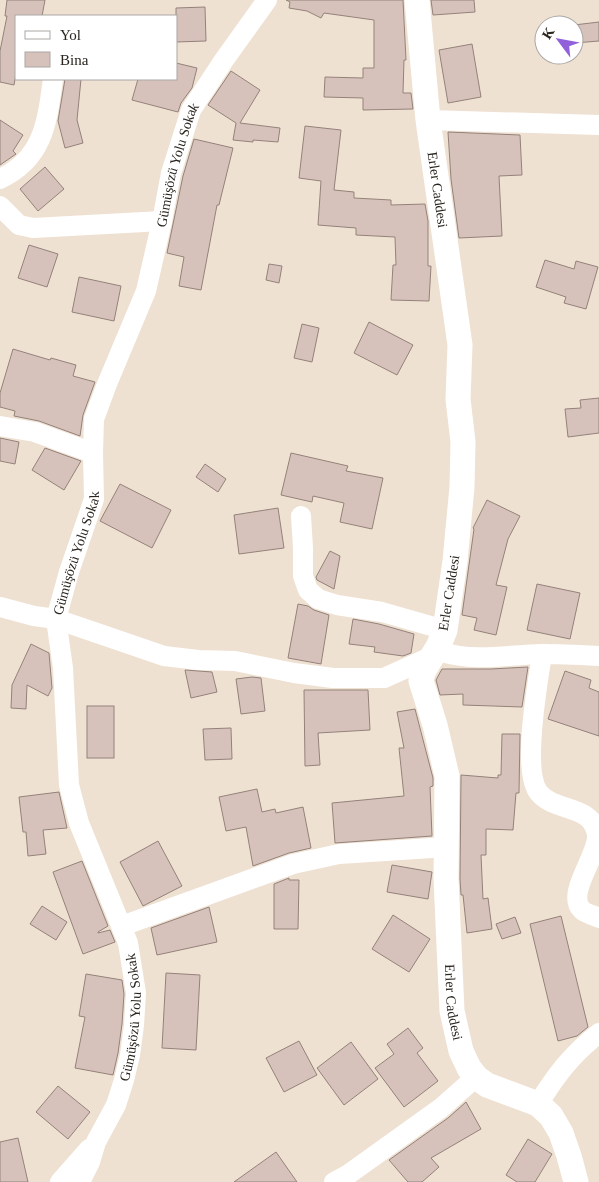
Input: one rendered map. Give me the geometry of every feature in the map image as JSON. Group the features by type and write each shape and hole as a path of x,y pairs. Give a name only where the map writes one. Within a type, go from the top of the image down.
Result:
{"street":[{"name":"Gümüşözü Yolu Sokak","path":"80,1182 90,1162 96,1142 116,1105 130,1055 136,993 128,943 79,823 69,785 63,668 56,619 69,572 94,499 94,419 146,291 171,173 191,110 267,0"},
{"name":"Erler Caddesi","path":"418,0 428,120 460,346 458,399 463,442 462,487 455,561 445,630 423,672 421,681 435,725 447,776 446,879 452,1011 461,1051 469,1068 476,1077"},
{"path":"0,179 28,160 38,144 47,123 53,80"},
{"path":"428,120 599,125"},
{"path":"0,206 19,225 34,228 162,221"},
{"path":"0,426 35,432 93,453"},
{"path":"301,516 303,576 308,590 318,600 337,606 382,612 445,630"},
{"path":"0,607 34,616 56,619 164,656 235,662 333,678 384,678 442,652 471,657 542,654 599,656"},
{"path":"542,654 533,710 531,741 533,780 539,793 553,803 585,814 592,821 597,836 577,890 577,901 582,910 599,918"},
{"path":"122,926 293,864 339,854 447,847"},
{"path":"538,1104 559,1072 579,1049 599,1033"},
{"path":"347,1179 441,1108 476,1077 487,1085 538,1104 551,1116 561,1133 576,1182"},
{"path":"60,1182 96,1142"}],"building":[{"path":"7,0 45,0 42,15 15,15 14,85 0,82 0,51 7,16 5,16"},
{"path":"286,0 403,0 406,60 404,60 403,93 411,93 413,109 363,110 363,98 324,97 325,77 363,78 363,68 374,68 374,20 324,13 321,18 307,11 289,8 290,2"},
{"path":"431,0 474,0 475,12 433,15"},
{"path":"205,7 206,41 178,42 178,15 176,15 176,8"},
{"path":"599,22 599,41 584,42 584,24"},
{"path":"472,44 481,97 448,103 439,50"},
{"path":"178,63 197,68 192,88 181,103 178,112 132,100 138,80 178,80"},
{"path":"231,71 260,90 240,123 280,128 278,142 233,140 236,123 208,105"},
{"path":"65,80 81,80 77,120 83,143 65,148 58,121"},
{"path":"0,120 23,135 13,151 16,154 0,165"},
{"path":"305,126 341,130 334,190 354,192 354,198 391,200 391,205 425,204 428,221 428,266 431,266 429,301 391,300 393,265 396,265 395,237 356,235 356,228 318,225 321,181 299,178"},
{"path":"448,132 520,135 522,175 499,176 502,236 459,238 451,179"},
{"path":"194,139 233,148 219,205 217,205 201,290 179,286 184,257 167,253 183,176"},
{"path":"45,167 64,189 38,211 20,189"},
{"path":"29,245 58,254 47,287 18,278"},
{"path":"545,260 574,269 576,261 598,267 586,309 564,303 566,297 536,287"},
{"path":"269,264 282,266 279,283 266,280"},
{"path":"79,277 121,286 114,321 72,312"},
{"path":"369,322 413,345 397,375 354,353"},
{"path":"302,324 319,328 312,362 294,358"},
{"path":"13,349 50,360 51,358 76,365 73,376 95,382 83,415 80,436 39,421 14,416 15,411 0,407 0,393"},
{"path":"599,398 599,433 568,437 565,409 581,408 580,400"},
{"path":"0,438 19,442 15,464 0,461"},
{"path":"45,448 81,461 64,490 32,470"},
{"path":"291,453 348,466 346,471 383,478 372,529 340,522 344,503 313,496 312,502 281,495"},
{"path":"205,464 226,479 218,492 196,477"},
{"path":"120,484 171,510 152,548 100,521"},
{"path":"487,500 520,516 508,539 496,585 507,587 496,635 474,630 477,618 462,615 473,528"},
{"path":"278,508 284,548 239,554 234,515"},
{"path":"330,551 340,556 334,589 317,580 316,577"},
{"path":"537,584 580,593 570,639 527,630"},
{"path":"298,604 329,615 321,664 288,658"},
{"path":"353,619 414,634 411,653 403,656 374,652 375,647 349,644"},
{"path":"31,644 49,653 52,688 48,696 27,685 26,709 11,708 12,685"},
{"path":"528,667 522,707 463,705 463,694 440,695 436,680 442,669"},
{"path":"185,670 212,672 217,692 191,698"},
{"path":"565,671 591,680 589,688 599,692 599,736 548,719"},
{"path":"261,678 265,711 241,714 236,679"},
{"path":"304,690 368,690 370,730 318,733 320,765 305,766"},
{"path":"87,706 114,706 114,758 87,758"},
{"path":"415,709 433,778 433,786 430,787 432,836 335,843 332,803 404,796 399,748 404,748 397,712"},
{"path":"231,728 232,759 205,760 203,729"},
{"path":"502,734 520,734 519,793 516,793 513,830 486,829 486,855 481,855 483,899 488,898 492,929 467,933 460,879 461,775 498,778 498,775 501,775"},
{"path":"257,789 262,812 275,809 276,813 303,807 311,848 289,853 253,866 246,827 226,831 219,797"},
{"path":"59,792 67,828 43,830 46,854 28,856 26,832 23,832 19,797"},
{"path":"158,841 182,886 143,906 120,862"},
{"path":"82,861 108,926 98,933 110,930 115,942 83,954 53,872"},
{"path":"392,865 432,872 428,899 387,892"},
{"path":"289,878 289,880 299,880 298,929 274,929 274,884"},
{"path":"42,906 67,922 56,940 30,924"},
{"path":"209,907 217,942 157,955 151,928"},
{"path":"393,915 430,939 409,972 372,949"},
{"path":"561,916 588,1027 577,1036 558,1041 530,924"},
{"path":"515,917 521,933 502,939 496,924"},
{"path":"166,973 200,975 196,1050 162,1048"},
{"path":"86,974 122,980 124,994 122,1024 113,1075 75,1068 85,1017 79,1016"},
{"path":"408,1028 423,1048 417,1053 438,1081 404,1107 375,1068 394,1054 387,1044"},
{"path":"299,1041 317,1075 284,1092 266,1058"},
{"path":"351,1042 378,1079 344,1105 317,1068"},
{"path":"58,1086 90,1112 68,1139 36,1112"},
{"path":"466,1102 481,1129 431,1158 439,1167 422,1182 408,1182 389,1160 448,1118"},
{"path":"18,1138 28,1182 0,1182 0,1142"},
{"path":"528,1139 552,1154 535,1182 517,1182 506,1175"},
{"path":"276,1152 297,1182 234,1182"}]}
